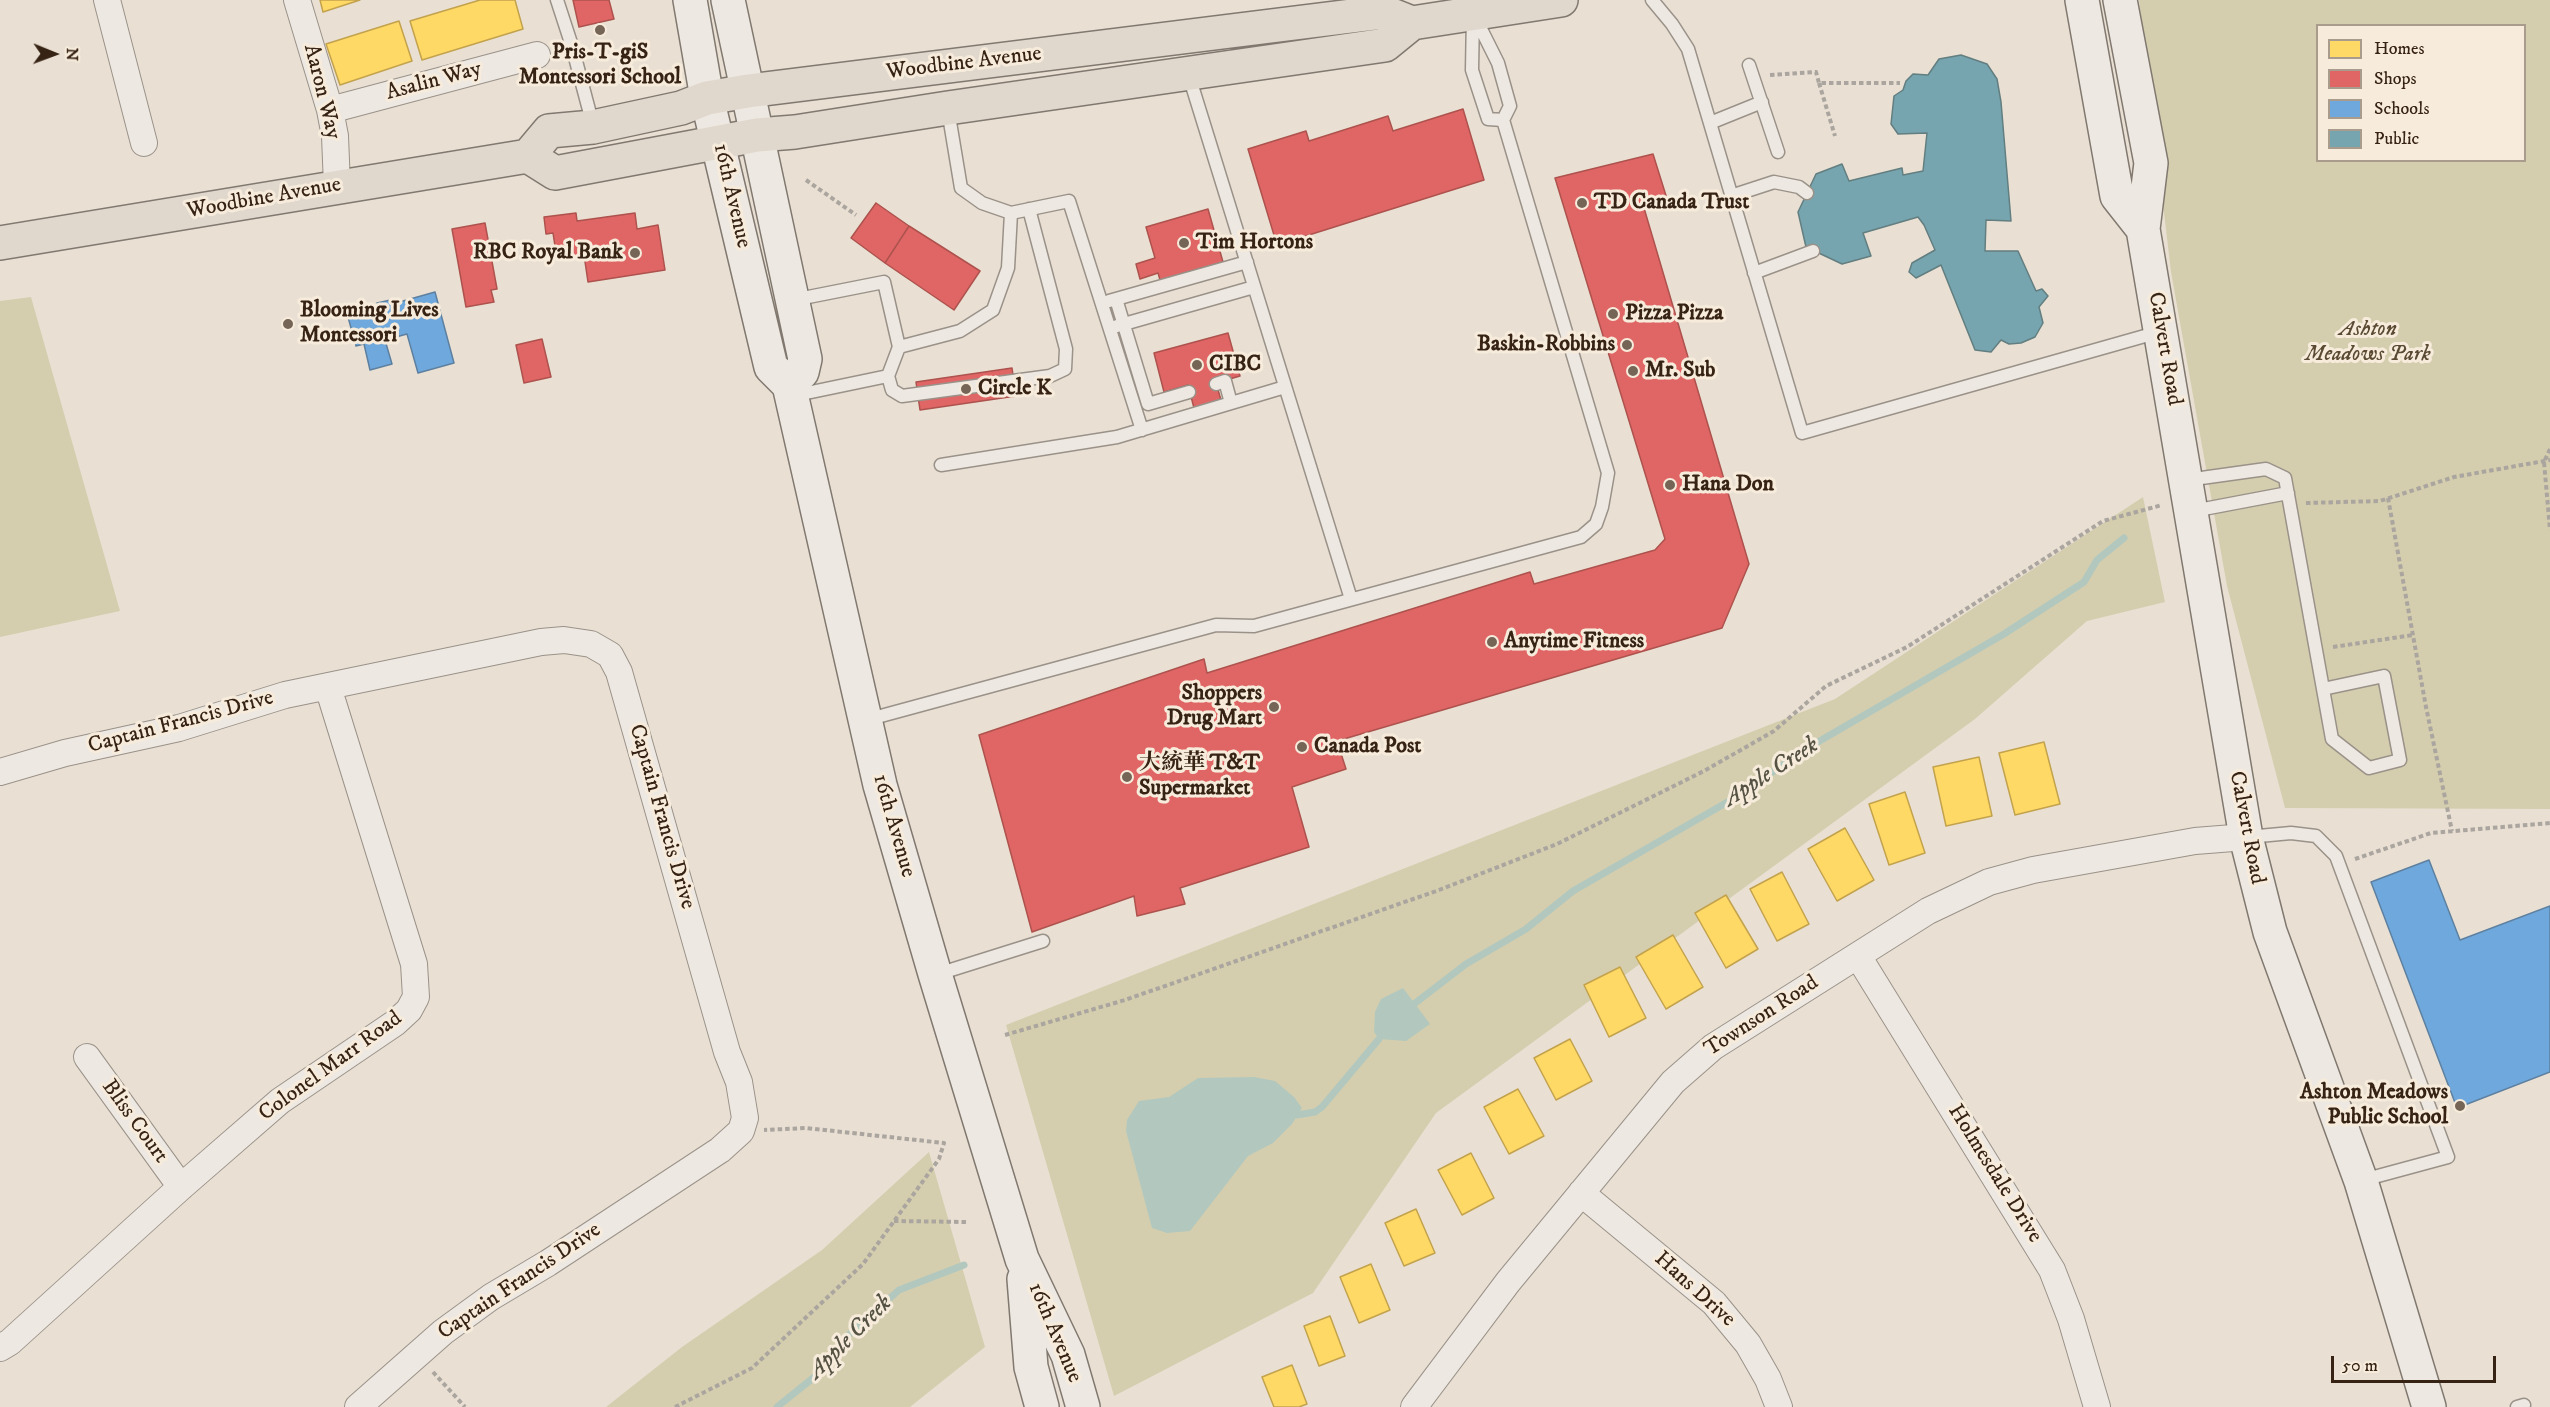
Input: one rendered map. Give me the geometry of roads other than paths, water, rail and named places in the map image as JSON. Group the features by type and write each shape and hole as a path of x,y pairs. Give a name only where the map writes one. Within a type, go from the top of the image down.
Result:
{"main road":[{"name":"16th Avenue","path":"690,0 707,98 771,367 790,391 880,785 1022,1260 1068,1355 1083,1407"},
{"name":"16th Avenue","path":"728,0 805,363 790,391"},
{"name":"Woodbine Avenue","path":"0,243 528,156 555,172 757,135 795,132 1385,45 1412,23 1561,0"},
{"name":"Calvert Road","path":"2082,0 2117,196 2143,229"},
{"name":"Calvert Road","path":"2120,0 2151,163 2143,229 2246,837 2270,932 2361,1181 2430,1407"},
{"name":"Woodbine Avenue","path":"528,156 549,131 593,127 681,108 707,98 748,91 1384,12 1412,23"},
{"name":"16th Avenue","path":"1022,1260 1031,1367 1041,1407"}],"street":[{"path":"107,0 144,143"},
{"name":"Aaron Way","path":"297,0 330,110 335,136 337,186"},
{"name":"Asalin Way","path":"330,110 537,55"},
{"name":"Captain Francis Drive","path":"0,772 65,753 178,728 285,695 541,642 564,640 591,644 610,655 619,672 727,1052 739,1082 745,1118 741,1131 720,1150 548,1263 490,1297 416,1354 358,1407"},
{"name":"Colonel Marr Road","path":"0,1348 10,1342 181,1186 280,1101 395,1023 409,1010 416,997 414,964 328,687"},
{"name":"Townson Road","path":"1414,1407 1508,1282 1667,1090 1692,1064 1734,1033 1956,896 2010,874 2195,841 2246,837"},
{"name":"Holmesdale Drive","path":"1858,956 2052,1269 2071,1319 2097,1407"},
{"name":"Bliss Court","path":"87,1057 181,1186"},
{"name":"Hans Drive","path":"1581,1193 1714,1303 1748,1344 1768,1379 1779,1407"}],"lane":[{"path":"557,0 572,46 593,127"},
{"path":"1652,0 1672,24 1688,49 1802,433 2161,332"},
{"path":"1473,13 1472,70 1488,119 1503,120"},
{"path":"865,720 1216,625 1254,626 1581,537 1596,524 1602,507 1608,473 1503,120 1510,106 1498,63 1473,13"},
{"path":"1751,71 1778,152"},
{"path":"1188,73 1351,599"},
{"path":"1710,123 1762,102"},
{"path":"948,108 961,188 982,203 1011,213 1069,201 1142,430"},
{"path":"1731,196 1774,182 1798,187 1807,193"},
{"path":"792,300 884,282 899,347 888,376 892,390 902,396 1050,376 1065,369 1066,350 1029,209"},
{"path":"899,347 960,332 993,310 1008,268 1011,213"},
{"path":"1754,273 1813,251"},
{"path":"1102,303 1247,262"},
{"path":"1109,328 1254,287"},
{"path":"1116,299 1148,404 1190,392"},
{"path":"790,391 888,376"},
{"path":"1216,384 1225,381 1231,403"},
{"path":"941,465 1117,437 1285,387"},
{"path":"2189,497 2266,469 2285,478 2332,739 2369,768 2400,760 2385,676 2323,689"},
{"path":"2189,497 2289,498"},
{"path":"2246,837 2291,833 2316,836 2336,856 2448,1157 2361,1181"},
{"path":"935,974 1042,941"}],"waterway":[{"name":"Apple Creek","path":"1414,1004 1466,964 1526,929 1573,891 1731,800 1811,746 2004,634 2084,582 2097,560 2124,538"},
{"name":"Apple Creek","path":"1297,1115 1315,1112 1322,1107 1379,1039"},
{"name":"Apple Creek","path":"777,1407 823,1370 843,1340 899,1290 964,1265"}],"place":[{"name":"Pris-T-giS Montessori School","path":"600,30"},
{"name":"TD Canada Trust","path":"1582,203"},
{"name":"Tim Hortons","path":"1184,243"},
{"name":"RBC Royal Bank","path":"635,253"},
{"name":"Pizza Pizza","path":"1613,314"},
{"name":"Blooming Lives Montessori","path":"288,324"},
{"name":"Baskin-Robbins","path":"1627,345"},
{"name":"CIBC","path":"1197,365"},
{"name":"Mr. Sub","path":"1633,371"},
{"name":"Circle K","path":"966,389"},
{"name":"Hana Don","path":"1670,485"},
{"name":"Anytime Fitness","path":"1492,642"},
{"name":"Shoppers Drug Mart","path":"1274,707"},
{"name":"Canada Post","path":"1302,747"},
{"name":"大統華 T&T Supermarket","path":"1127,777"},
{"name":"Ashton Meadows Public School","path":"2460,1106"}],"park label":[{"name":"Ashton Meadows Park","path":"2368,342"}]}
